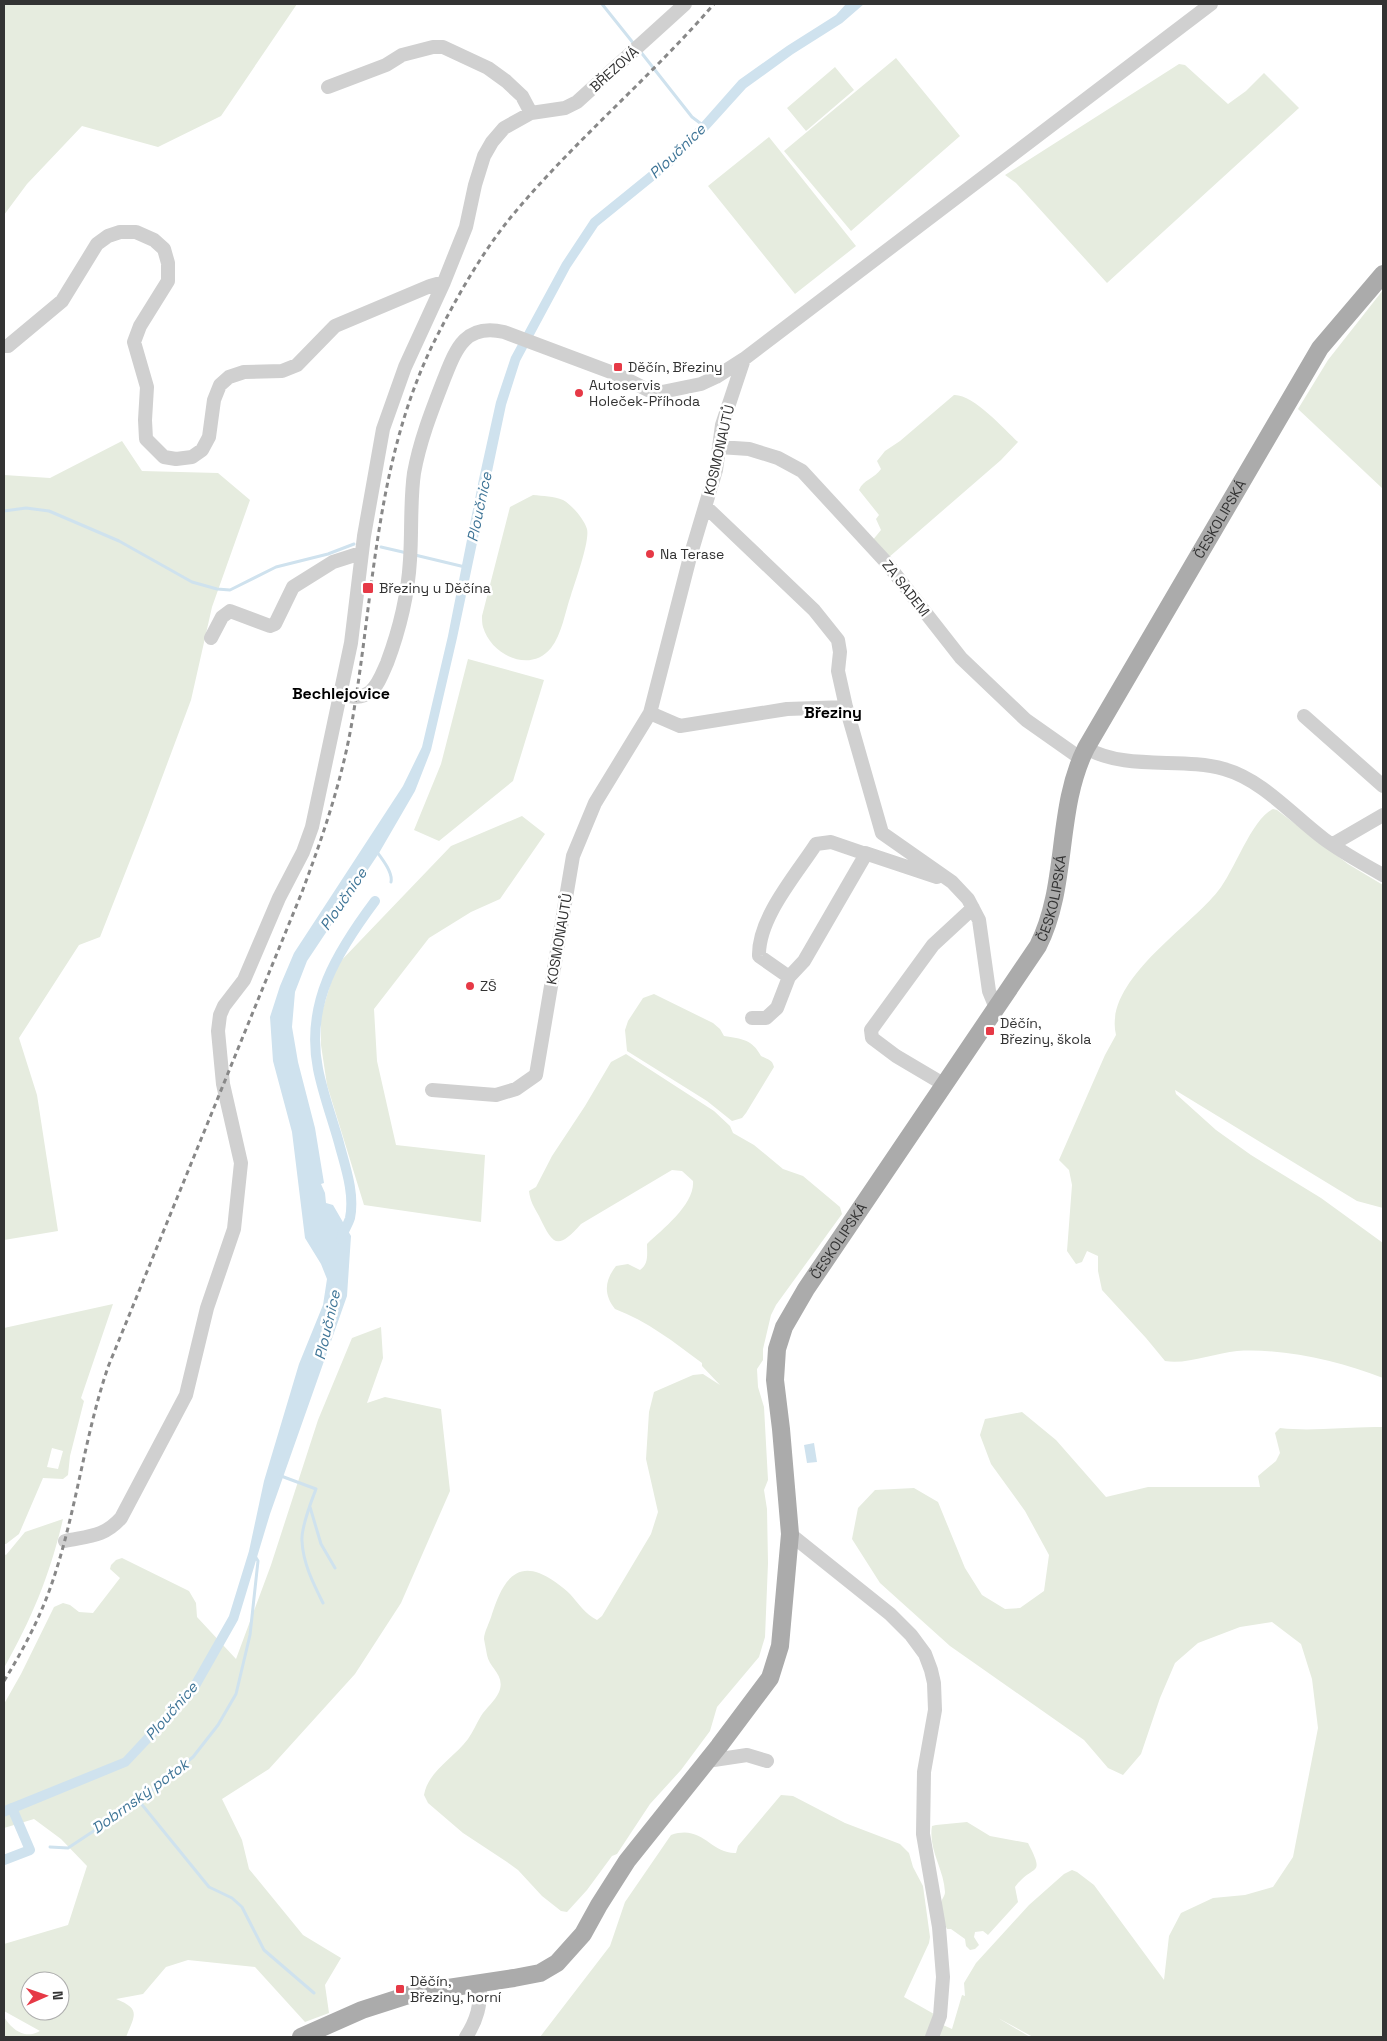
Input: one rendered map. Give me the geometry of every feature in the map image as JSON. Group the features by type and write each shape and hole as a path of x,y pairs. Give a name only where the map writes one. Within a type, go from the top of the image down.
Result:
{"main road":[{"name":"ČESKOLIPSKÁ","path":"301,2037 362,2010 415,1993 480,1984 540,1972 557,1964 584,1934 599,1905 627,1861 770,1678 780,1646 790,1534 782,1429 775,1380 777,1349 784,1327 806,1289 1038,946 1048,928 1054,903 1073,776 1083,753 1320,348 1383,274"}],"street":[{"name":"BŘEZOVÁ","path":"531,113 565,108 577,102 685,4"},
{"path":"342,695 356,698 372,692 382,675 395,637 410,553 412,495 418,452 424,430 460,344 477,332 494,329 616,374 648,390 668,391 701,384 744,359 1211,4"},
{"path":"65,1540 101,1534 112,1529 121,1518 186,1395 208,1308 234,1229 240,1187 241,1163 238,1143 223,1084 218,1031 220,1015 224,1006 244,980 279,898 303,852 316,810 342,695 351,643 362,553 383,428 405,367 444,282 466,227 475,185 484,156 492,142 504,128 531,113 522,96 506,80 488,68 443,47 433,47 402,55 386,65 328,87"},
{"path":"4,346 8,346 62,301 97,244 108,236 120,232 136,232 154,240 164,249 168,263 168,281 140,326 134,342 147,387 146,439 164,457 176,459 192,457 202,450 209,437 214,400 220,385 229,377 244,372 282,371 297,365 336,326 430,286 444,282"},
{"name":"KOSMONAUTŮ","path":"432,1090 496,1095 516,1089 536,1075 573,856 595,803 650,713 690,558 716,470 722,424 744,359"},
{"path":"716,377 733,393"},
{"name":"ZA SADEM","path":"719,447 749,449 778,458 802,471 885,561 962,658 1026,720 1083,753 1161,764 1204,765 1225,769 1252,782 1333,844 1383,875"},
{"path":"705,506 814,610 838,640 840,652 838,671 846,707 882,833 952,882 968,899 979,920 989,991 996,1008"},
{"path":"211,638 222,617 230,611 270,626 275,624 293,587 333,562 362,553"},
{"path":"650,713 680,726 788,710 846,707"},
{"path":"1304,716 1383,786"},
{"path":"1333,844 1383,815"},
{"path":"789,977 759,956 759,942 771,913 816,844 831,842 952,882"},
{"path":"752,1018 766,1018 776,1008 789,977 804,961 866,854 864,853"},
{"path":"945,1085 896,1056 872,1038 871,1030 933,944 973,908"},
{"path":"790,1534 890,1614 911,1635 925,1654 931,1670 934,1684 935,1710 924,1772 923,1834 939,1927 943,1977 940,2016 932,2037"},
{"path":"707,1761 747,1755 767,1761"},
{"path":"466,2037 475,2022 479,2010 480,1984"}],"shaded area":[{"path":"4,4 297,4 221,116 158,147 82,126 27,184 4,215"},
{"path":"896,58 960,136 851,231 784,151"},
{"path":"1179,64 1185,65 1228,104 1246,91 1264,73 1299,108 1107,283 1016,183 1005,175"},
{"path":"835,67 854,90 806,131 787,108"},
{"path":"769,137 856,246 795,294 708,186"},
{"path":"1383,290 1383,489 1298,409 1328,360"},
{"path":"954,395 962,396 979,406 1018,442 1001,460 888,558 872,541 881,530 876,519 879,515 859,490 863,484 881,469 877,461 885,451 900,441"},
{"path":"122,441 142,471 218,473 250,500 212,607 191,700 100,937 79,945 19,1038 37,1095 58,1231 4,1240 4,475 50,478"},
{"path":"533,495 548,496 566,502 583,521 587,529 587,535 582,562 561,630 555,642 542,656 533,660 522,660 502,653 494,646 487,637 483,627 482,616 510,507"},
{"path":"468,659 544,680 513,781 439,841 414,830 441,764"},
{"path":"1273,809 1277,810 1348,864 1383,885 1383,1208 1357,1201 1175,1090 1176,1094 1216,1130 1251,1155 1321,1198 1383,1243 1383,1378 1330,1361 1273,1352 1237,1351 1191,1360 1165,1361 1102,1290 1098,1271 1098,1256 1087,1251 1082,1262 1076,1264 1067,1251 1072,1185 1069,1170 1059,1160 1105,1055 1116,1035 1115,1015 1122,995 1135,975 1151,957 1205,906 1218,891 1258,823 1265,814"},
{"path":"522,816 545,834 500,899 471,912 429,938 374,1009 377,1061 396,1145 485,1155 481,1222 364,1205 327,1085 321,1045 321,1015 336,966 451,846"},
{"path":"654,994 713,1023 724,1036 741,1039 750,1043 758,1050 761,1056 772,1062 774,1067 742,1118 732,1121 707,1101 627,1051 625,1030 628,1021 643,998"},
{"path":"626,1054 714,1111 730,1126 733,1133 754,1145 783,1169 803,1176 840,1207 842,1214 776,1305 771,1315 763,1349 763,1360 757,1369 758,1387 764,1407 768,1480 764,1490 767,1509 768,1563 765,1637 759,1657 717,1707 710,1731 681,1770 650,1804 617,1854 612,1856 587,1890 567,1912 561,1911 542,1896 518,1870 463,1833 428,1803 424,1795 426,1786 436,1772 468,1739 481,1716 499,1692 501,1686 499,1676 488,1660 484,1639 498,1597 507,1582 520,1572 539,1573 563,1588 593,1618 597,1620 602,1616 651,1534 658,1512 646,1459 649,1412 654,1392 693,1375 703,1374 720,1385 702,1366 702,1363 681,1347 649,1326 615,1309 607,1292 608,1282 616,1266 628,1264 640,1270 643,1268 647,1258 647,1244 684,1207 692,1190 693,1181 682,1171 672,1170 581,1224 573,1233 561,1241 556,1241 548,1233 530,1198 529,1191 536,1187 552,1156 611,1062"},
{"path":"113,1304 81,1398 84,1401 70,1456 68,1475 63,1479 43,1478 19,1534 6,1544 4,1544 4,1328","holes":["52,1448 63,1451 58,1469 47,1467"]},
{"path":"381,1327 383,1358 367,1403 385,1397 441,1409 450,1491 401,1603 355,1674 269,1769 222,1799 242,1840 249,1869 303,1935 341,1958 325,1985 329,2013 305,2022 255,1967 188,1960 166,1967 143,1994 116,1999 133,2010 132,2023 126,2037 4,2037 4,2017 16,2030 21,2033 31,2034 40,2031 22,2021 70,2021 70,1971 20,1971 20,2020 4,2011 4,1944 68,1925 87,1866 61,1839 34,1819 4,1828 4,1704 54,1607 63,1603 70,1605 79,1612 93,1613 120,1578 110,1569 116,1560 122,1558 189,1591 196,1603 197,1617 236,1659 271,1565 318,1420 352,1338"},
{"path":"1022,1412 1056,1440 1106,1497 1148,1487 1260,1487 1258,1476 1276,1461 1280,1453 1275,1433 1280,1428 1383,1427 1383,2037 1033,2037 998,2018 1030,2037 939,2037 943,2025 952,2029 962,1995 965,1996 964,1983 976,1963 1029,1905 1064,1874 1072,1870 1094,1885 1164,1980 1169,1936 1181,1913 1213,1898 1245,1895 1273,1887 1293,1857 1318,1728 1312,1679 1301,1644 1272,1622 1240,1627 1198,1643 1175,1663 1160,1698 1141,1754 1123,1775 1108,1768 1084,1740 950,1646 880,1583 852,1539 858,1508 875,1490 914,1488 938,1502 965,1568 982,1595 1005,1609 1020,1608 1044,1591 1049,1555 1025,1511 991,1464 980,1435 985,1419"},
{"path":"63,1519 39,1596 4,1668 4,1554 6,1555 25,1532"},
{"path":"781,1795 793,1796 845,1823 900,1844 909,1853 913,1867 923,1886 930,1937 904,1997 934,2014 927,2037 540,2037 610,1946 625,1902 671,1835 691,1833 719,1849 736,1853 738,1846"},
{"path":"967,1822 990,1836 1028,1843 1037,1866 1015,1887 1018,1902 988,1935 983,1931 975,1932 974,1937 979,1945 975,1949 970,1950 966,1946 965,1939 951,1929 947,1929 943,1920 941,1901 945,1893 944,1884 931,1835 932,1826"}],"water":[{"name":"Ploučnice","path":"846,4 864,4 842,23 793,54 746,88 672,166 598,226 570,268 520,361 506,405 457,638 431,750 415,791 379,853 307,961 295,992 292,1027 298,1062 315,1128 324,1183 321,1184 325,1193 326,1203 333,1205 351,1236 347,1296 270,1514 238,1620 196,1694 128,1766 4,1817 4,1806 123,1758 188,1688 229,1616 249,1551 264,1481 299,1364 323,1305 327,1279 321,1264 305,1238 292,1132 273,1061 270,1017 280,986 294,953 403,786 422,747 448,636 496,402 511,357 562,263 591,219 665,159 701,123 739,80 787,46 836,15"},
{"path":"814,1443 817,1462 807,1463 804,1445"}],"waterway":[{"path":"602,4 634,44"},
{"name":"Ploučnice","path":"640,51 692,117 704,126"},
{"path":"4,511 26,508 49,511 119,541 192,582 217,589 230,590 276,567 328,554 354,544"},
{"path":"381,547 407,553"},
{"path":"415,555 465,567"},
{"path":"377,852 389,871 391,882"},
{"path":"341,1239 350,1218 349,1180 318,1069 315,1045 316,1022 320,1000 327,979 348,939 375,901"},
{"path":"281,1476 316,1489 309,1507 302,1541 306,1565 323,1603"},
{"path":"310,1507 321,1544 335,1568"},
{"name":"Dobrnský potok","path":"50,1847 68,1848 139,1801 193,1757 218,1725 236,1694 250,1635 258,1561 255,1556"},
{"path":"139,1801 209,1887 232,1898 242,1907 264,1950 314,1993"},
{"path":"4,1860 30,1850 12,1808"}],"railway":[{"path":"4,1681 33,1629 55,1574 63,1548 93,1418 108,1367 302,892 324,829 348,744 387,484 413,391 432,346 468,279 511,217 560,162 664,58 714,4"}],"place":[{"name":"Děčín, Březiny","path":"618,367"},
{"name":"Autoservis Holeček-Příhoda","path":"579,393"},
{"name":"Na Terase","path":"650,554"},
{"name":"Březiny u Děčína","path":"368,588"},
{"name":"ZŠ","path":"470,986"},
{"name":"Děčín, Březiny, škola","path":"990,1031"},
{"name":"Děčín, Březiny, horní","path":"400,1989"}],"district":[{"name":"Bechlejovice","path":"341,693"},
{"name":"Březiny","path":"833,712"}]}
